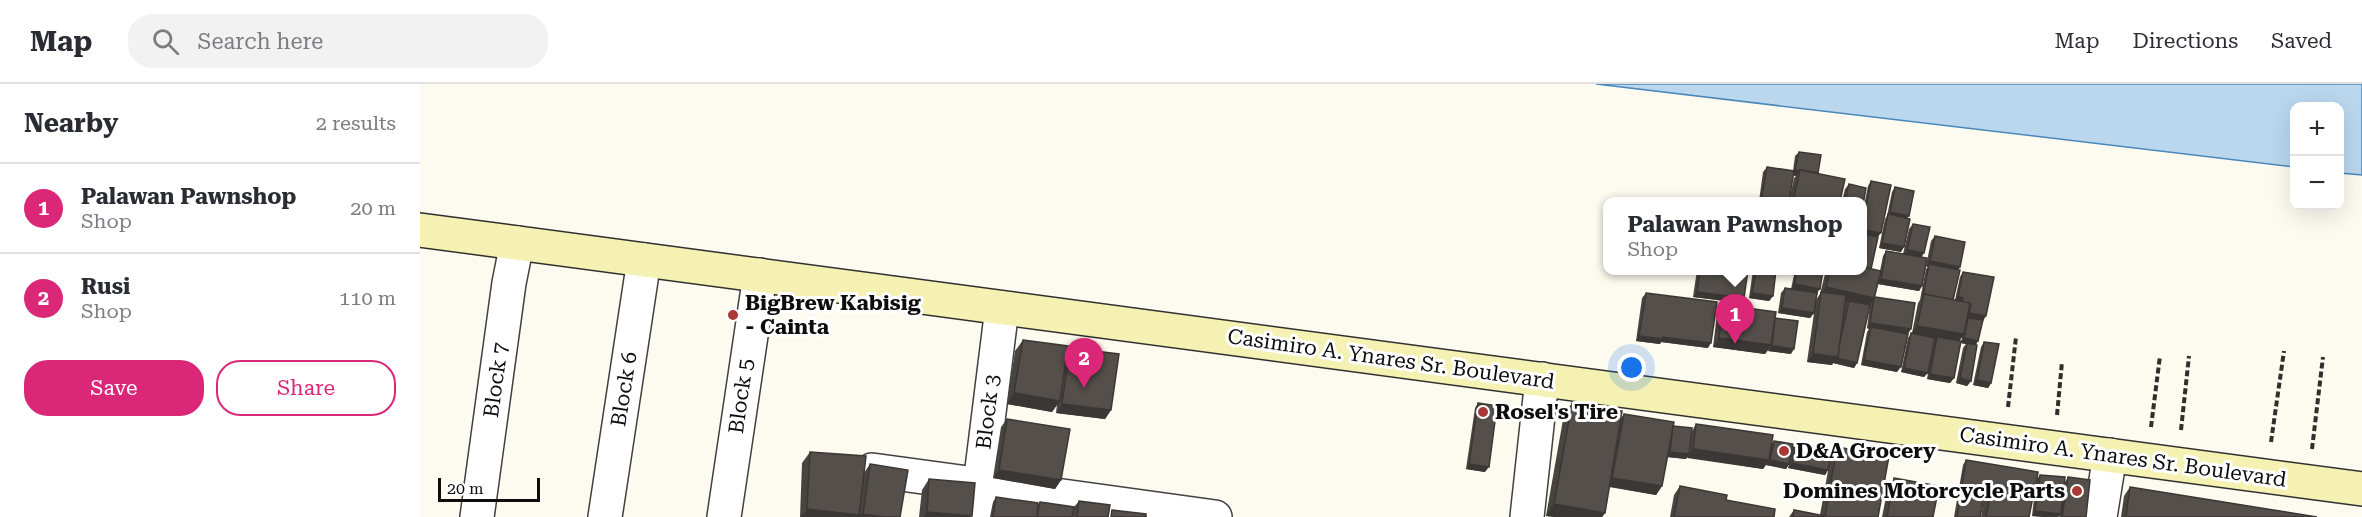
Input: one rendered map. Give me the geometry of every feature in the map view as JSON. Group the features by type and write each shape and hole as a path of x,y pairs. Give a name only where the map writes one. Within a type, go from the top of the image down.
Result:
{"main road":[{"name":"Casimiro A. Ynares Sr. Boulevard","path":"420,230 2362,489"}],"street":[{"name":"Block 7","path":"477,517 509,283 517,243"},
{"name":"Block 6","path":"605,517 644,260"},
{"name":"Block 5","path":"724,517 760,275"},
{"name":"Block 3","path":"976,517 1002,308"},
{"path":"1527,517 1542,379"},
{"path":"2100,517 2110,455"},
{"path":"872,470 1215,517"}],"path":[{"path":"2004,441 2016,337"},
{"path":"2266,476 2284,351"},
{"path":"2160,356 2162,462"},
{"path":"2162,462 2189,356"},
{"path":"2308,481 2323,357"},
{"path":"2054,447 2062,362"}],"water":[{"path":"1596,84 2362,84 2362,175 2344,173 2344,102 2290,102 2290,167"}],"building":[{"path":"1799,152 1821,155 1818,173 1795,170"},
{"path":"1767,167 1794,171 1790,197 1762,197"},
{"path":"1800,170 1845,179 1841,197 1794,197"},
{"path":"1871,181 1891,185 1881,233 1867,231 1867,202"},
{"path":"1849,184 1866,188 1864,197 1846,197"},
{"path":"1895,187 1914,191 1909,216 1890,212"},
{"path":"1888,214 1910,219 1904,247 1882,243"},
{"path":"1913,224 1930,227 1924,253 1907,250"},
{"path":"1867,235 1878,237 1871,269 1867,268"},
{"path":"1935,236 1965,242 1960,267 1930,261"},
{"path":"1886,251 1927,258 1922,286 1881,279"},
{"path":"1929,264 1960,270 1953,300 1924,294 1923,296"},
{"path":"1867,268 1881,271 1874,298 1826,287 1829,275 1867,275"},
{"path":"1963,272 1994,277 1986,316 1969,313 1970,303 1962,302 1963,298 1958,296"},
{"path":"1699,275 1747,275 1744,298 1697,292"},
{"path":"1755,275 1775,275 1773,296 1752,293"},
{"path":"1796,275 1822,275 1820,289 1795,284"},
{"path":"1785,288 1817,293 1814,313 1782,308"},
{"path":"1821,292 1846,295 1838,357 1813,354"},
{"path":"1646,293 1717,302 1711,343 1639,336"},
{"path":"1924,294 1970,303 1964,334 1917,326"},
{"path":"1875,297 1915,303 1911,329 1870,323"},
{"path":"1849,301 1870,305 1857,363 1837,358"},
{"path":"1723,305 1776,312 1771,345 1719,338"},
{"path":"1775,318 1798,321 1794,349 1772,346"},
{"path":"1968,318 1983,320 1978,341 1964,338"},
{"path":"1871,327 1908,334 1901,367 1864,360"},
{"path":"1911,333 1935,338 1928,373 1904,368"},
{"path":"1937,337 1961,341 1954,378 1930,374"},
{"path":"1023,340 1068,346 1060,401 1014,393"},
{"path":"1984,342 1999,344 1991,383 1977,380"},
{"path":"1967,343 1977,345 1971,381 1960,378"},
{"path":"1070,348 1119,354 1111,410 1062,404"},
{"path":"1478,403 1497,406 1489,467 1469,464"},
{"path":"1572,403 1622,411 1605,513 1554,504"},
{"path":"1624,414 1674,422 1662,486 1612,478"},
{"path":"1007,419 1070,429 1061,480 999,470"},
{"path":"1696,424 1773,435 1769,460 1693,449"},
{"path":"1673,426 1692,428 1689,454 1670,452"},
{"path":"1774,441 1793,444 1789,464 1770,460"},
{"path":"1796,443 1832,450 1828,470 1792,463"},
{"path":"1837,447 1889,456 1878,517 1825,516"},
{"path":"810,452 866,456 859,515 807,509"},
{"path":"1966,460 2038,472 2034,496 2034,492 1992,485 1986,488 1980,517 1957,517"},
{"path":"870,464 908,470 900,517 863,514"},
{"path":"2040,475 2065,477 2061,514 2035,511"},
{"path":"2068,477 2090,480 2086,517 2062,517"},
{"path":"1894,478 1939,486 1933,517 1887,517"},
{"path":"929,479 975,483 972,516 927,512"},
{"path":"1992,485 2034,492 2029,517 1986,517"},
{"path":"1680,486 1727,495 1726,500 1775,509 1774,517 1674,517"},
{"path":"2130,487 2317,517 2126,517"},
{"path":"996,497 1038,503 1037,517 993,517"},
{"path":"1079,501 1110,505 1108,517 1077,517"},
{"path":"1040,502 1074,507 1072,517 1037,517"},
{"path":"1112,510 1146,514 1146,517 1111,517"},
{"path":"1794,510 1825,517 1793,517"}],"place":[{"name":"BigBrew Kabisig - Cainta","path":"733,315"},
{"name":"Palawan Pawnshop","path":"1735,344"},
{"name":"Rusi","path":"1084,388"},
{"name":"Rosel's Tire","path":"1483,412"},
{"name":"D&A Grocery","path":"1784,451"},
{"name":"Domines Motorcycle Parts","path":"2077,491"}]}
